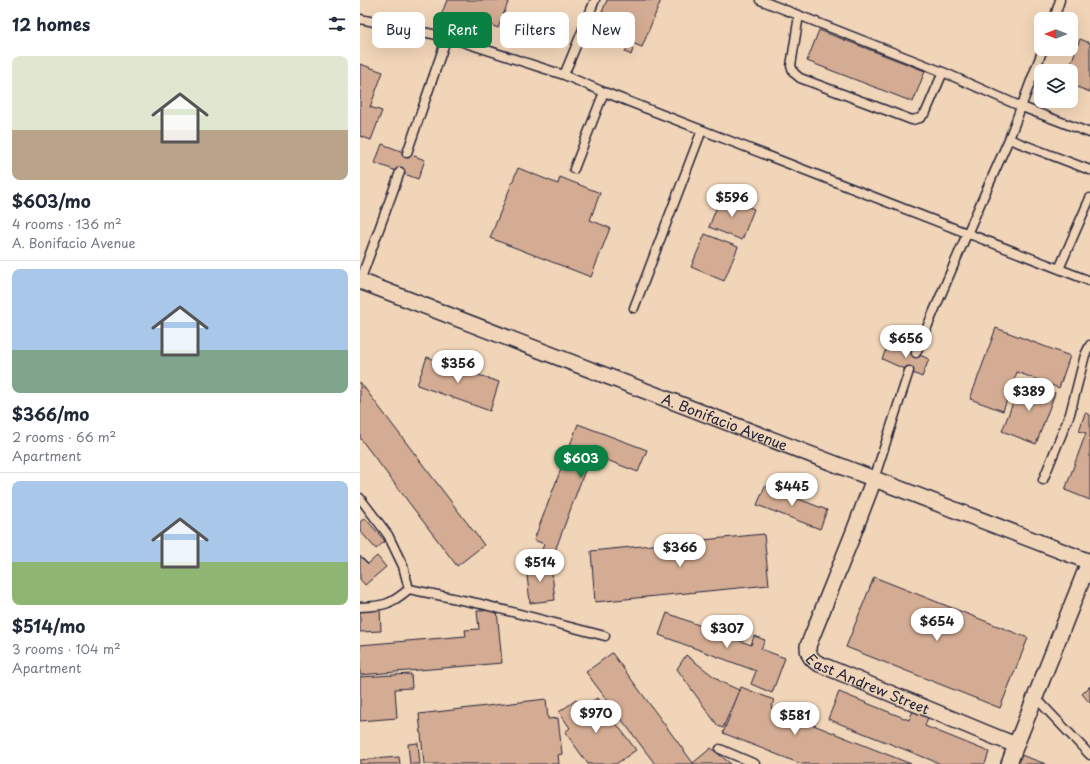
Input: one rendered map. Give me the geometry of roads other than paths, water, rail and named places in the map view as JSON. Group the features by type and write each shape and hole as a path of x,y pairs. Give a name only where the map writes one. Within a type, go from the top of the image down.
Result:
{"street":[{"name":"A. Bonifacio Avenue","path":"360,281 1089,562"},
{"name":"East Andrew Street","path":"874,479 808,646 808,653 817,663 1016,745"},
{"path":"1009,764 1089,562"}],"lane":[{"path":"564,75 596,0"},
{"path":"760,0 943,72 1022,107 1090,133"},
{"path":"1056,12 1060,0"},
{"path":"799,15 791,66 794,73 800,78 912,120 920,118 926,112 943,72"},
{"path":"360,19 433,34"},
{"path":"407,153 443,48"},
{"path":"481,48 564,75 604,92 1090,281"},
{"path":"916,353 1009,139 1040,56"},
{"path":"574,169 604,92"},
{"path":"634,308 702,130"},
{"path":"1009,139 1090,170"},
{"path":"360,281 400,172"},
{"path":"1059,269 1090,198"},
{"path":"1043,480 1070,414 1085,355 1090,345"},
{"path":"874,479 909,371"},
{"path":"360,498 388,535 403,566 409,589"},
{"path":"360,607 380,606 396,600 409,589"},
{"path":"409,589 481,604 605,636"},
{"path":"1035,697 1090,755"},
{"path":"720,749 754,764"}]}
